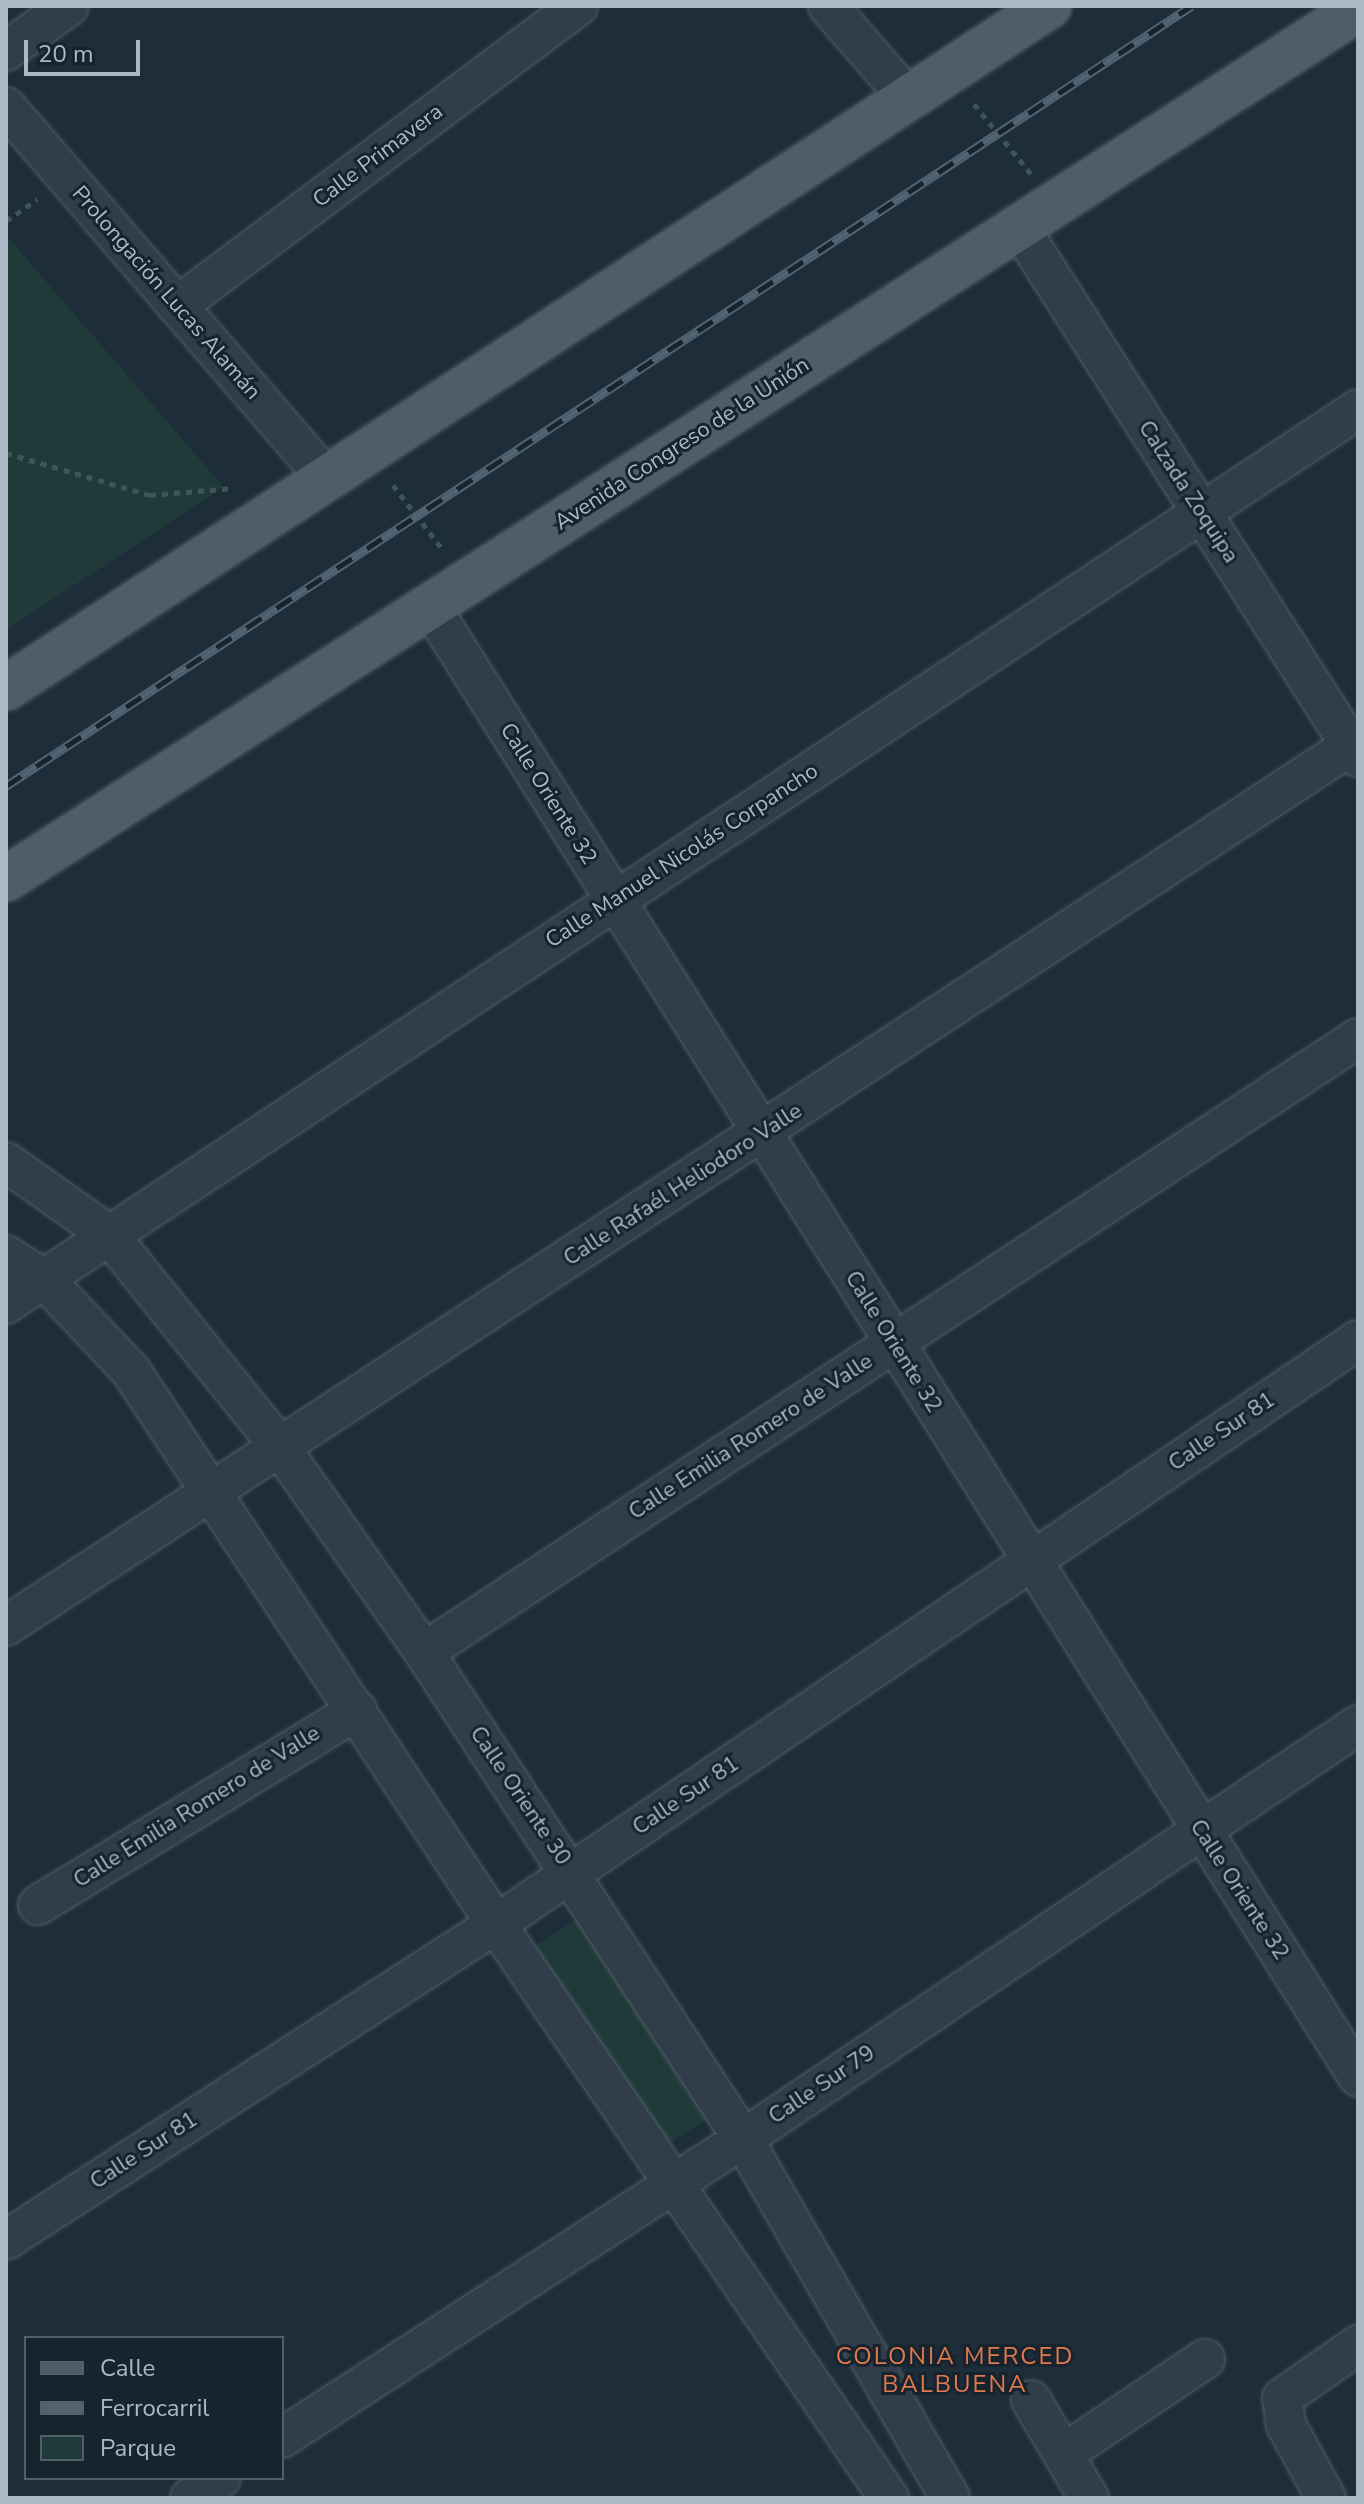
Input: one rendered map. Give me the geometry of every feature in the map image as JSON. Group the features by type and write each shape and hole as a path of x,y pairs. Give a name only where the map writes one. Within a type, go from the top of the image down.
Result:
{"main road":[{"path":"6,688 1049,6"},
{"name":"Avenida Congreso de la Unión","path":"6,879 1358,9"}],"street":[{"path":"6,51 69,6"},
{"name":"Calle Primavera","path":"177,306 578,6"},
{"path":"828,6 908,98"},
{"name":"Prolongación Lucas Alamán","path":"6,107 327,479"},
{"name":"Calzada Zoquipa","path":"1019,227 1356,748"},
{"name":"Calle Manuel Nicolás Corpancho","path":"6,1304 614,899 1203,515 1358,409"},
{"name":"Calle Oriente 32","path":"430,606 1358,2077"},
{"name":"Calle Rafaél Heliodoro Valle","path":"6,1626 1356,748"},
{"name":"Calle Emilia Romero de Valle","path":"424,1652 1358,1038"},
{"name":"Calle Oriente 30","path":"6,1162 109,1235 280,1447 424,1652 743,2139 950,2498"},
{"path":"6,1255 44,1279 131,1371 496,1924 889,2498"},
{"name":"Calle Sur 81","path":"6,2240 572,1874 1358,1340"},
{"name":"Calle Emilia Romero de Valle","path":"38,1905 357,1710"},
{"name":"Calle Sur 79","path":"284,2437 743,2139 1199,1829 1358,1725"},
{"path":"1326,2498 1286,2425 1282,2398 1358,2345"},
{"path":"1063,2454 1205,2359"},
{"path":"1031,2400 1089,2498"},
{"path":"190,2498 218,2480"}],"path":[{"path":"948,72 1055,204"},
{"path":"6,453 150,495 239,487"},
{"path":"367,453 468,582"}],"green space":[{"path":"6,235 224,487 6,630"},
{"path":"581,1916 713,2115 664,2147 533,1947"}],"railway":[{"path":"6,786 1191,6"}],"district":[{"name":"COLONIA MERCED BALBUENA","path":"955,2371"}]}
